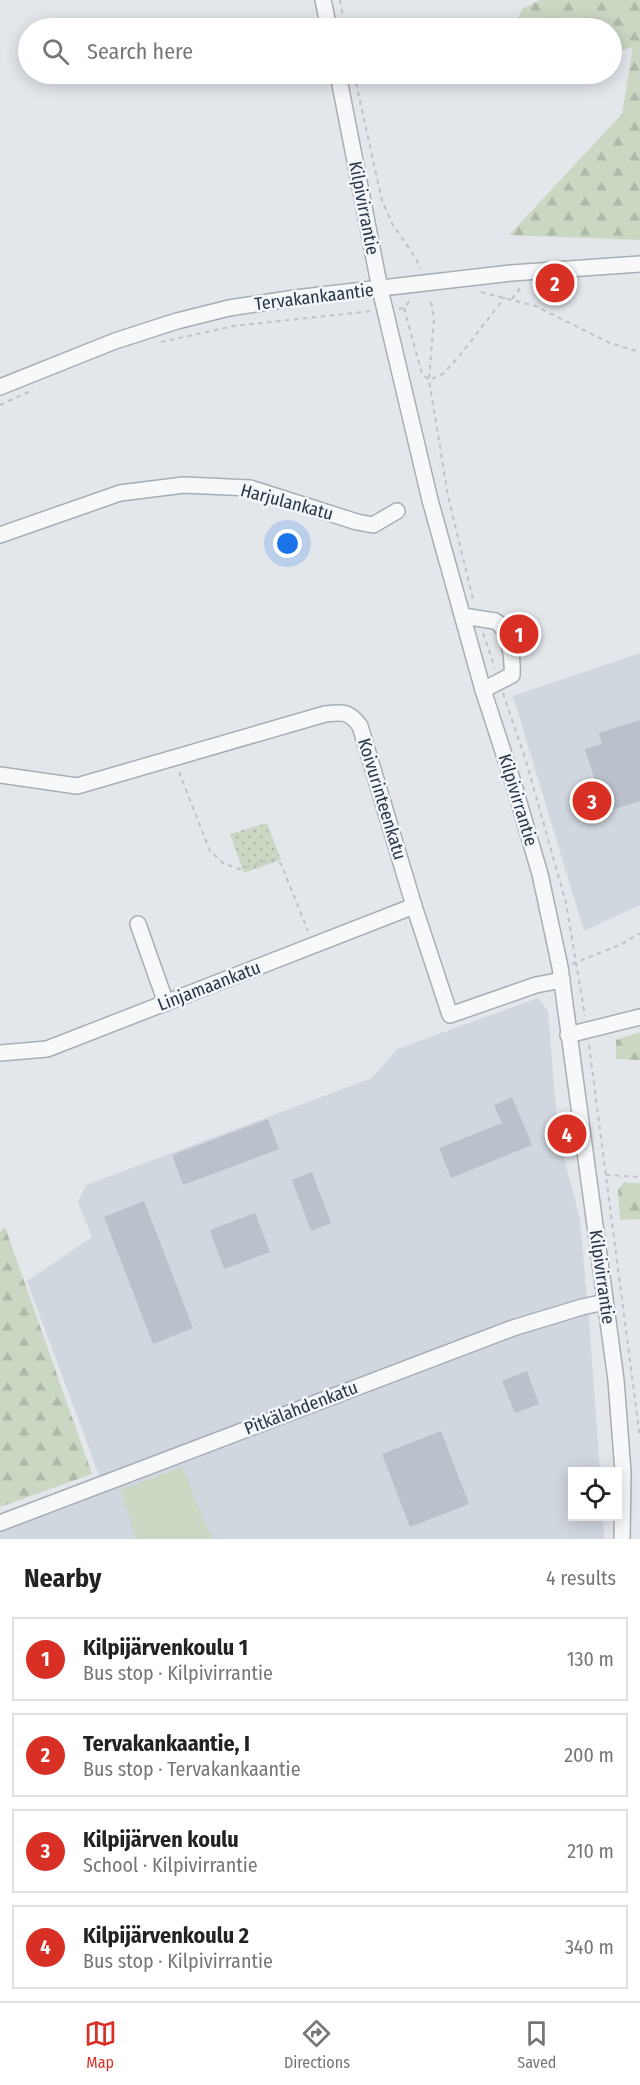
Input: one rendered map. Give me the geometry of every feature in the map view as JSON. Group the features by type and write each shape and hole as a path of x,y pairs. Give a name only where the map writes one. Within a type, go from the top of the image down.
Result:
{"street":[{"path":"324,0 327,18"},
{"name":"Kilpivirrantie","path":"340,84 380,289 430,500 483,690 540,874 561,974 616,1380 623,1472 622,1539"},
{"name":"Tervakankaantie","path":"0,387 115,341 177,321 229,308 511,273 640,264"},
{"name":"Harjulankatu","path":"0,535 120,493 184,485 250,488 373,525 397,511"},
{"path":"463,616 499,623 504,631 513,663 512,675 483,690"},
{"name":"Koivurinteenkatu","path":"0,776 77,786 325,714 342,712 353,717 360,726 414,906 450,1015 561,974"},
{"name":"Linjamaankatu","path":"0,1053 47,1049 414,906"},
{"path":"138,924 166,1003"},
{"path":"568,1035 640,1017"},
{"name":"Pitkälahdenkatu","path":"0,1523 513,1328 572,1309 605,1302"}],"path":[{"path":"340,0 343,18"},
{"path":"356,84 382,201 393,225 415,256 422,271"},
{"path":"512,300 522,285"},
{"path":"481,292 536,306 610,343 640,352"},
{"path":"404,308 422,374 429,380 443,374 449,368 505,297"},
{"path":"156,343 234,326 404,308 411,298"},
{"path":"0,405 41,387"},
{"path":"173,758 210,851 224,863 239,869 275,859 281,864 314,945"},
{"path":"561,974 577,963 622,944 640,933"},
{"path":"589,1046 640,1438"},
{"path":"606,1175 640,1177"}],"shaded area":[{"path":"640,653 640,905 584,931 513,696"},
{"path":"538,998 548,1011 558,1134 580,1220 600,1467 568,1467 568,1521 603,1521 604,1539 0,1539 0,1533 103,1486 27,1281 92,1237 78,1202 86,1185 372,1078 397,1049"}],"green space":[{"path":"540,0 640,0 640,240 509,235 622,114 633,47 622,50 622,18 519,18 522,9"},
{"path":"267,823 281,860 244,873 230,834"},
{"path":"640,1032 640,1060 616,1059 616,1040"},
{"path":"624,1182 640,1183 640,1219 620,1220 618,1190"},
{"path":"5,1227 92,1474 0,1507 0,1232"},
{"path":"182,1467 212,1539 136,1539 121,1490"}],"building":[{"path":"640,720 640,801 605,812 585,749 602,744 599,733"},
{"path":"512,1097 532,1145 451,1178 439,1148 502,1123 494,1105"},
{"path":"268,1119 279,1149 183,1185 172,1155"},
{"path":"312,1172 331,1223 311,1231 292,1180"},
{"path":"144,1201 193,1328 153,1344 104,1217"},
{"path":"255,1213 270,1252 224,1269 210,1230"},
{"path":"527,1371 539,1404 515,1413 502,1381"},
{"path":"441,1431 469,1504 410,1527 382,1454"}],"place":[{"name":"Tervakankaantie, I","path":"555,283"},
{"name":"Kilpijärvenkoulu 1","path":"519,634"},
{"name":"Kilpijärven koulu","path":"592,801"},
{"name":"Kilpijärvenkoulu 2","path":"567,1134"}]}
